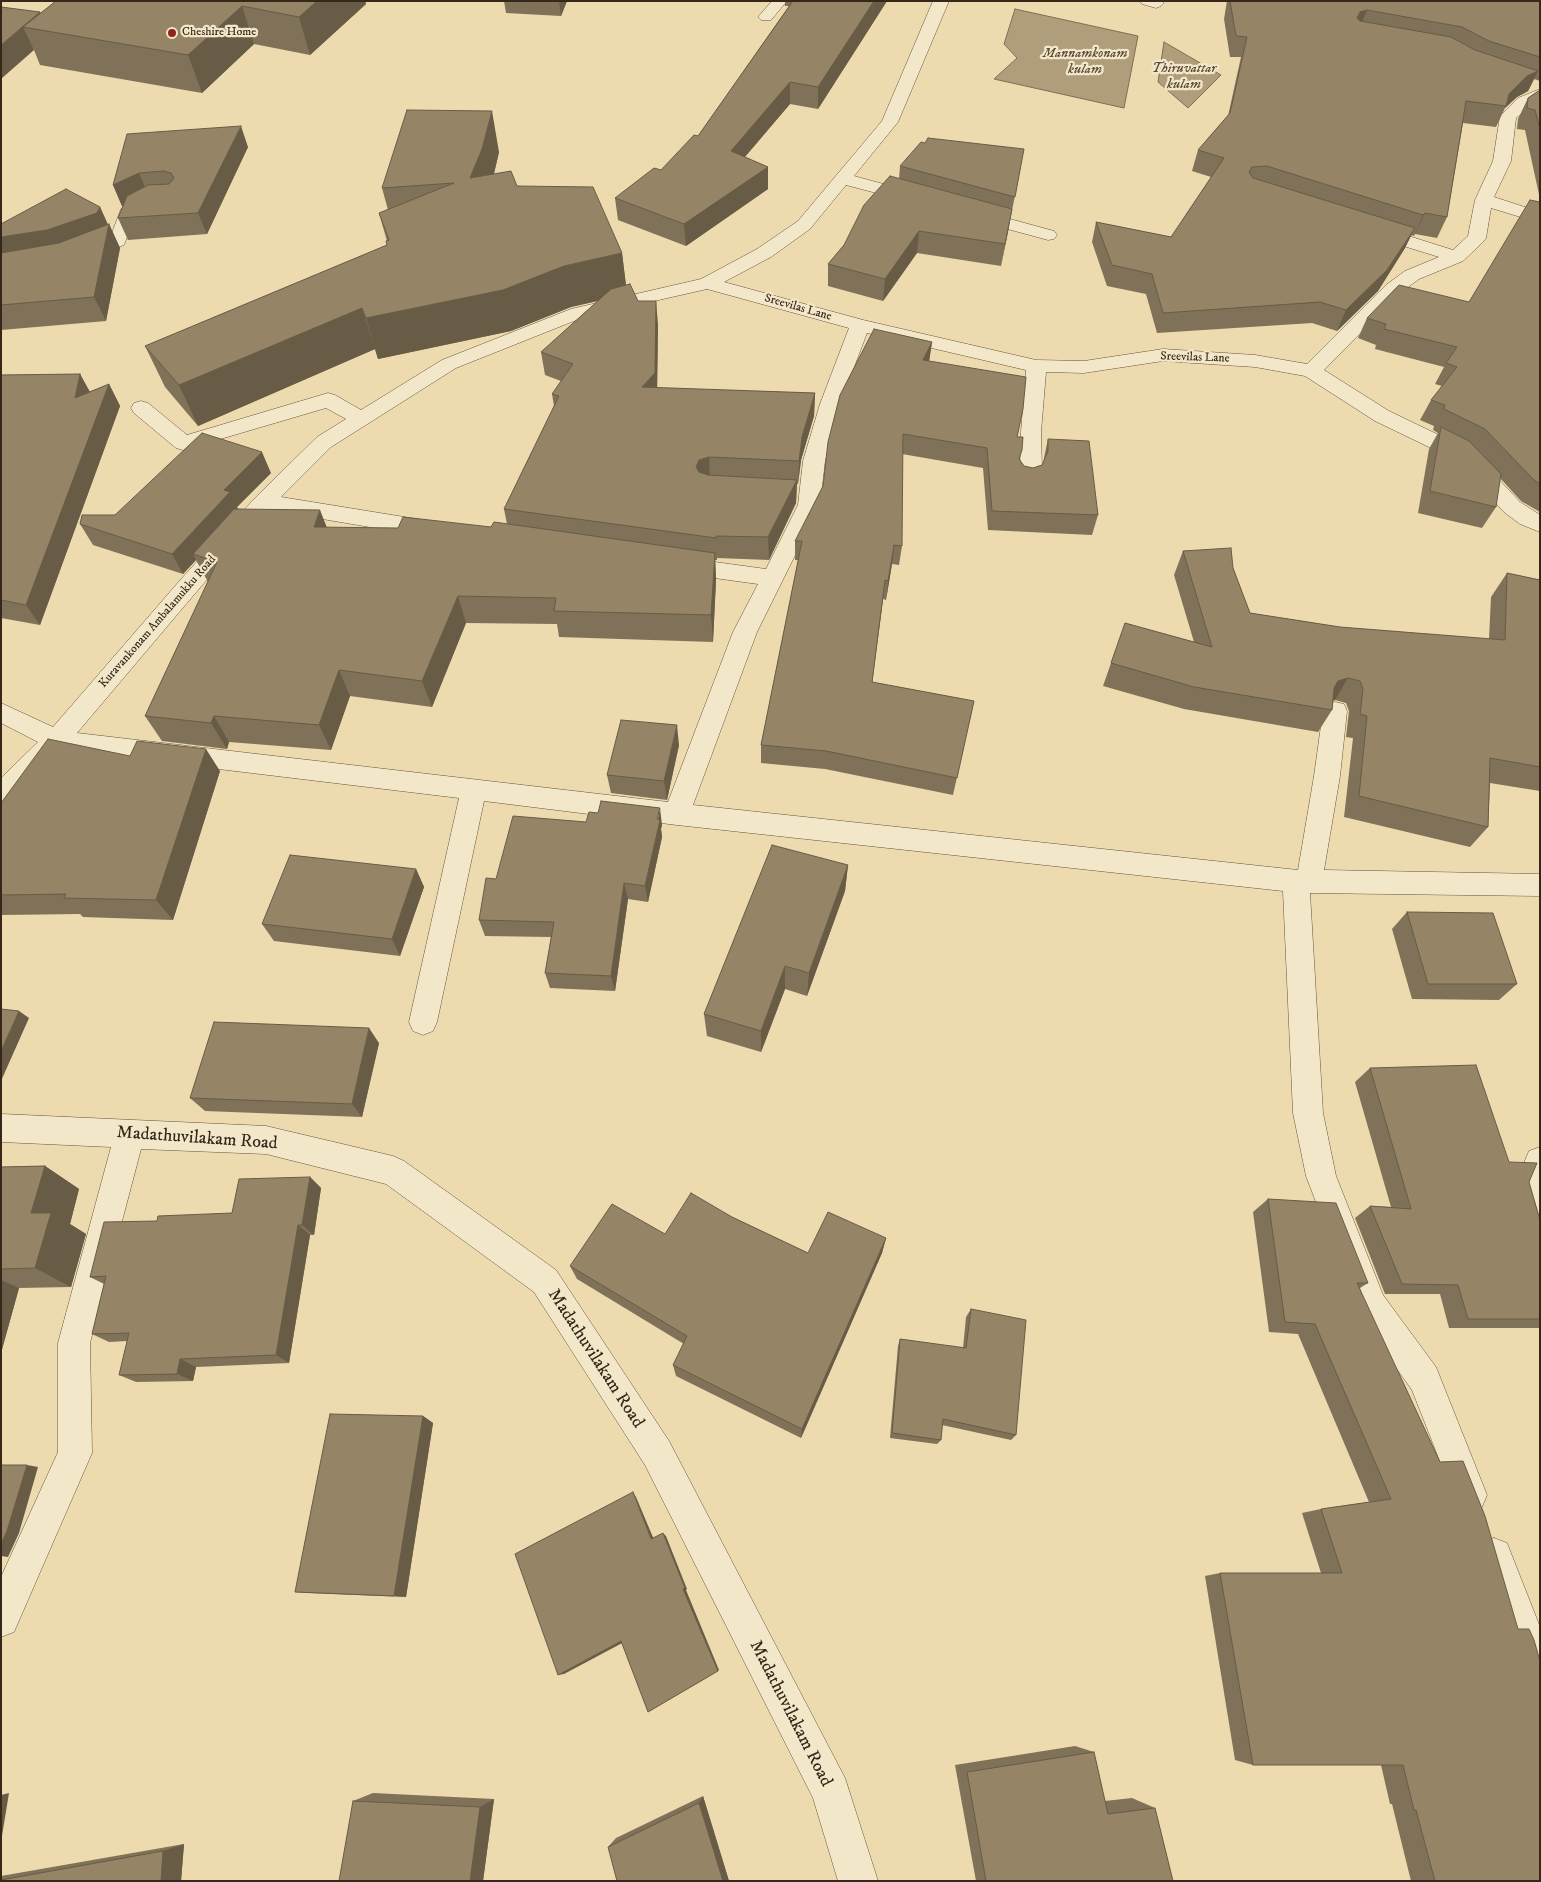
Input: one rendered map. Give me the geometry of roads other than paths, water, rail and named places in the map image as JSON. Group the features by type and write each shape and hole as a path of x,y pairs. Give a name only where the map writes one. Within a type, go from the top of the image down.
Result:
{"street":[{"path":"766,16 780,1"},
{"name":"Kuravankonam Ambalamukku Road","path":"1,794 56,740 190,584 264,502 324,442 449,364 578,313 708,283 764,254 804,224 844,179 890,122 941,1"},
{"path":"1523,82 1540,88"},
{"path":"1540,94 1524,102 1508,116 1502,161 1484,200 1477,238 1456,256 1412,275 1393,289 1311,371 1382,416 1465,456 1512,506 1528,519 1540,524"},
{"path":"844,179 927,202"},
{"path":"64,261 118,241 127,213 154,200 163,200"},
{"path":"1484,200 1540,218"},
{"path":"955,209 1048,235"},
{"path":"1357,226 1456,256"},
{"name":"Sreevilas Lane","path":"708,283 860,325 1036,366 1084,367 1163,356 1256,361 1311,371"},
{"path":"677,814 744,632 774,578 809,505 802,493 814,461 830,404 860,325"},
{"path":"1028,479 1031,470 1031,432 1036,366"},
{"path":"141,408 182,443 328,400 361,419"},
{"path":"264,502 455,533"},
{"path":"657,562 774,578"},
{"path":"1335,711 1327,776 1302,882 1308,1113 1321,1176 1371,1306 1424,1379 1540,1675"},
{"path":"1,712 56,740 677,814 1302,882 1540,886"},
{"path":"423,1022 474,790"},
{"name":"Madathuvilakam Road","path":"1,1128 266,1140 393,1171 545,1281 656,1454 830,1792 858,1881"},
{"path":"1,1619 75,1454 74,1343 130,1133"},
{"path":"1540,1161 1526,1194 1540,1248"}],"water":[{"name":"Mannamkonam kulam","path":"1015,9 1138,36 1124,108 994,79 1017,58 1004,44"},
{"name":"Thiruvattar kulam","path":"1164,42 1221,75 1188,108 1158,82"}],"place":[{"name":"Cheshire Home","path":"172,33"}]}
